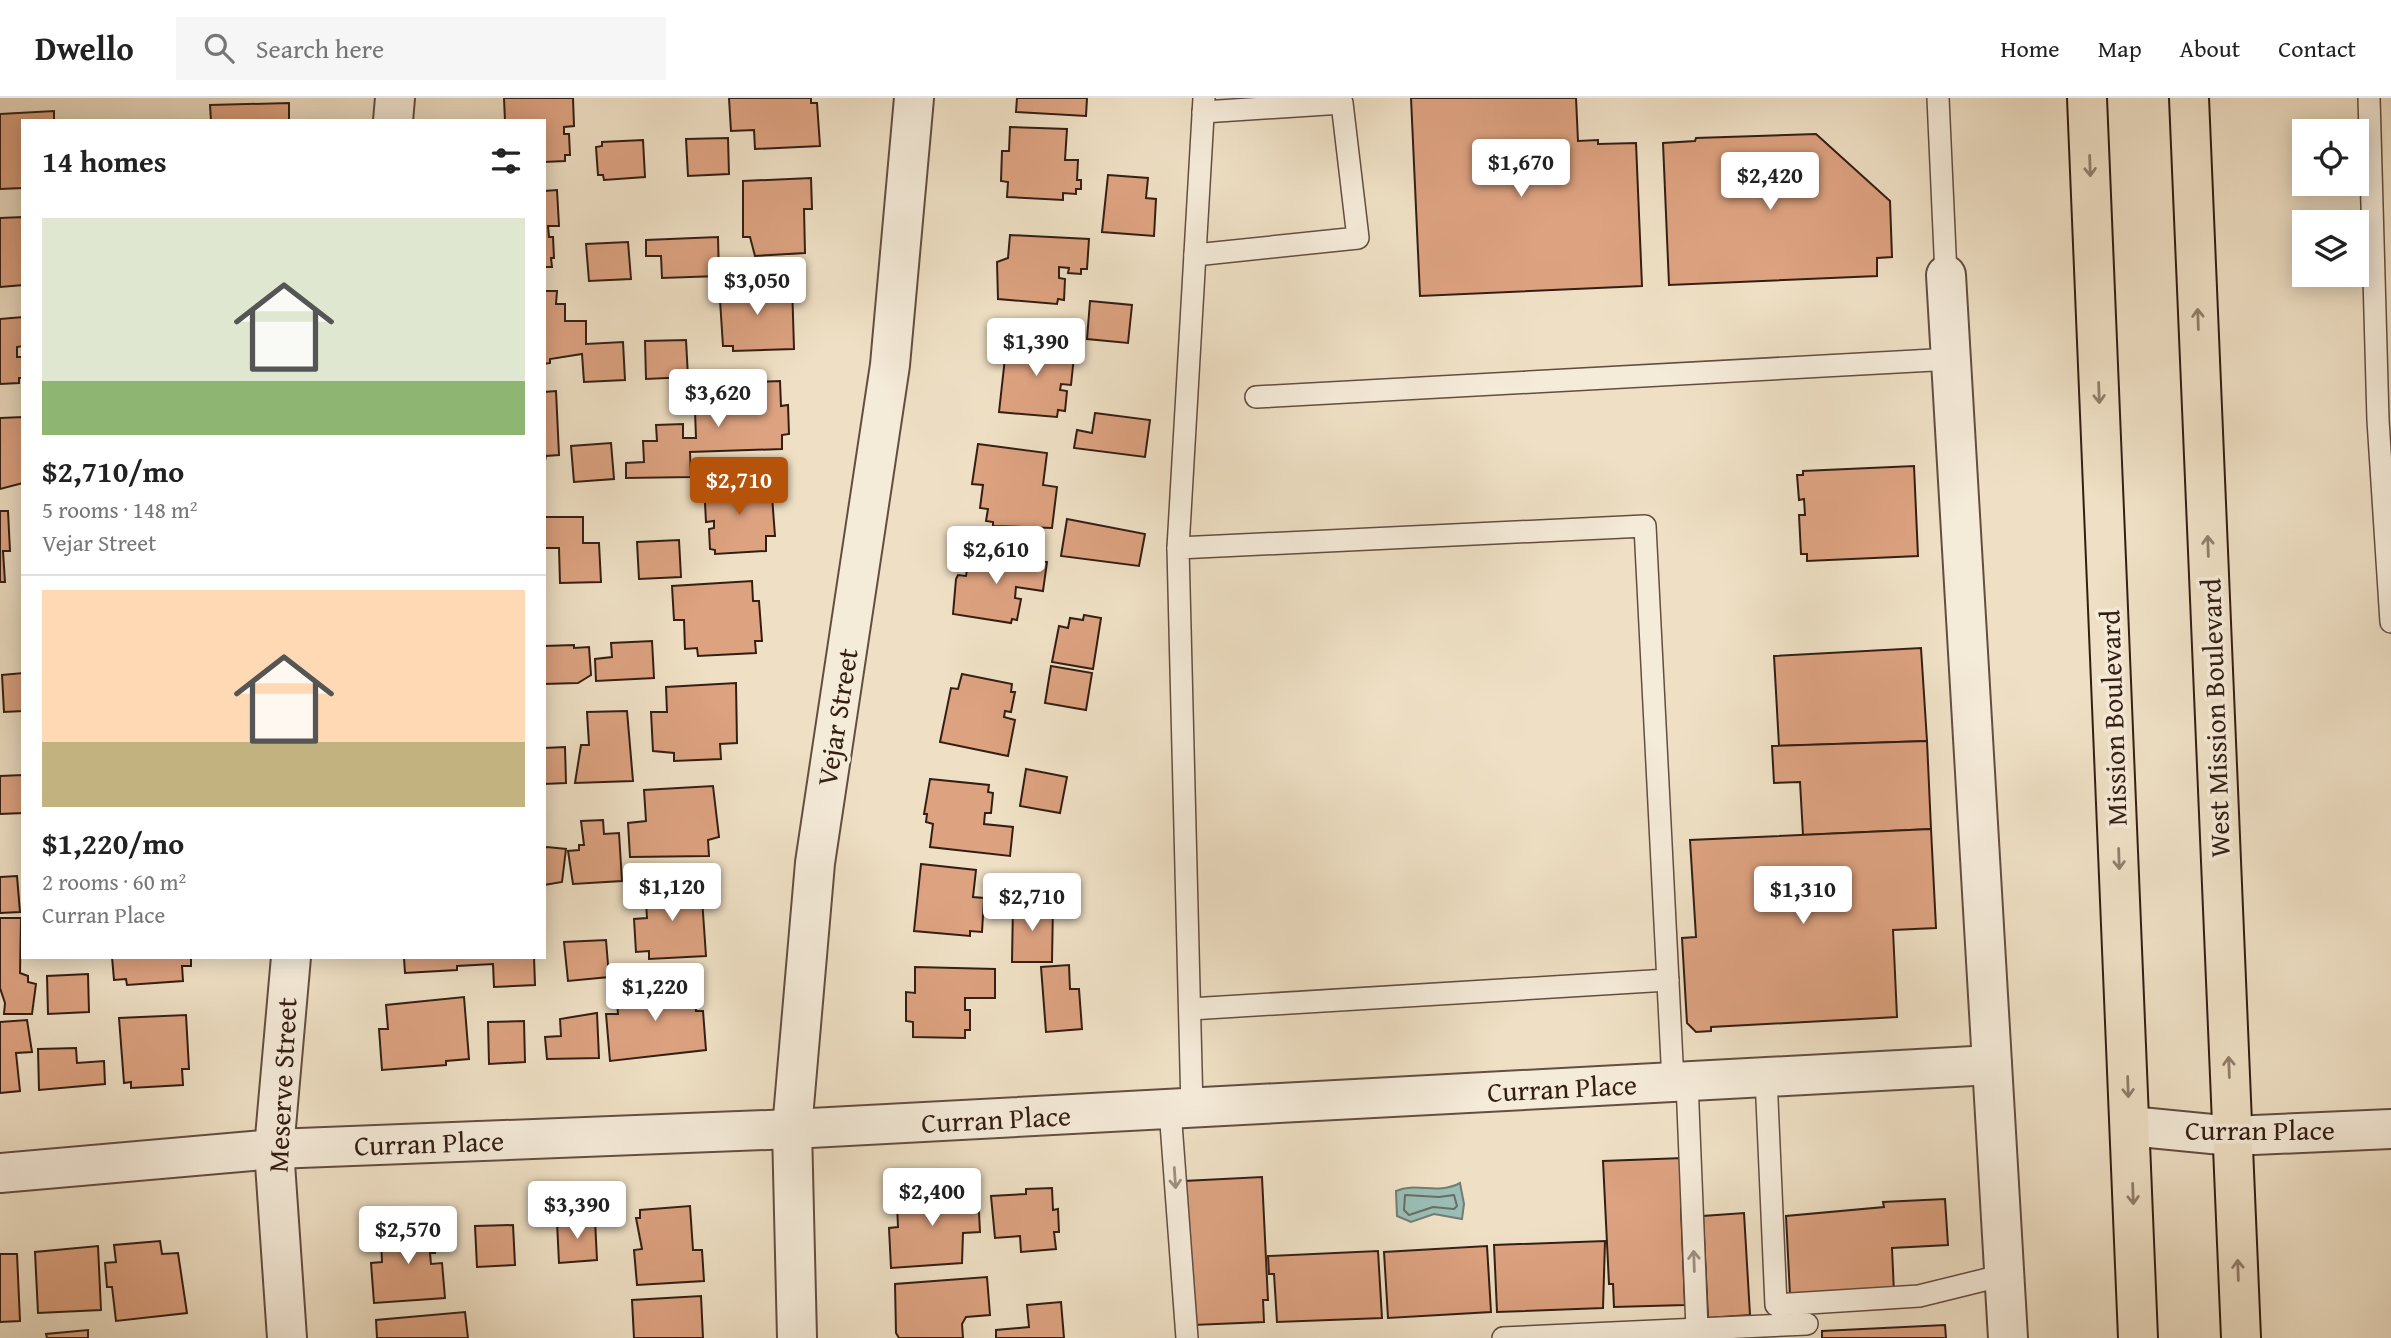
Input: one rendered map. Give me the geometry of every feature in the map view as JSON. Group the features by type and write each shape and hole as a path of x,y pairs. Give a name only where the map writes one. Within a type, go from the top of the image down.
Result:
{"main road":[{"name":"Mission Boulevard","path":"2087,98 2138,1338"},
{"name":"West Mission Boulevard","path":"2189,98 2241,1338"}],"street":[{"path":"393,119 395,98"},
{"name":"Vejar Street","path":"797,1338 792,1129 815,863 890,365 914,98"},
{"path":"1947,275 2008,1338"},
{"name":"Meserve Street","path":"287,1338 274,1149 290,959"},
{"name":"Curran Place","path":"0,1172 274,1149 792,1129 1992,1065"},
{"name":"Curran Place","path":"2130,1126 2232,1136 2391,1129"}],"lane":[{"path":"1938,98 1947,275"},
{"path":"2369,98 2378,420 2391,622"},
{"path":"1187,1338 1181,1109 1190,1009 1178,548 1203,105 1342,103 1358,238 1195,254"},
{"path":"1256,397 1952,359"},
{"path":"1178,548 1645,526 1668,980 1680,1082 1697,1329"},
{"path":"1190,1009 1668,980"},
{"path":"1766,1077 1776,1305 1919,1296 2004,1275"},
{"path":"1503,1338 1807,1324"}],"water":[{"path":"1460,1183 1464,1204 1462,1219 1434,1214 1411,1222 1397,1216 1396,1191 1444,1188"}],"building":[{"path":"504,98 573,98 574,126 564,127 564,134 569,134 570,155 565,155 565,161 546,162 546,119 505,119"},
{"path":"729,98 811,98 811,103 817,103 820,146 755,149 754,130 731,131"},
{"path":"1017,98 1087,98 1086,116 1016,112"},
{"path":"1411,98 1576,98 1578,141 1598,140 1598,144 1636,143 1642,286 1420,296"},
{"path":"289,103 289,119 211,119 210,105"},
{"path":"54,111 54,119 21,119 21,188 0,189 0,114"},
{"path":"1010,127 1067,129 1065,160 1078,160 1077,180 1081,180 1081,189 1076,189 1076,194 1063,193 1063,200 1007,197 1008,182 1001,181 1002,151 1009,151"},
{"path":"1816,134 1890,201 1892,257 1877,258 1877,276 1669,285 1663,143 1695,141 1696,138"},
{"path":"728,138 729,174 688,176 686,139"},
{"path":"643,140 645,177 604,180 603,175 598,175 596,147 602,146 602,142"},
{"path":"1108,175 1148,178 1146,198 1156,199 1154,236 1102,232"},
{"path":"811,178 812,209 804,209 805,253 755,256 750,237 743,237 743,181"},
{"path":"557,190 559,226 548,226 549,237 553,237 552,267 546,267 546,191"},
{"path":"21,217 21,285 0,287 0,218"},
{"path":"1010,235 1089,239 1087,269 1081,269 1081,274 1068,273 1069,268 1059,267 1059,278 1065,279 1064,300 1058,299 1057,304 998,299 997,262 1008,258"},
{"path":"718,237 719,276 662,278 661,256 646,256 646,240"},
{"path":"628,242 631,279 589,281 586,244"},
{"path":"792,283 794,349 733,351 733,346 723,346 719,285"},
{"path":"546,291 557,291 556,304 565,304 565,321 586,321 586,344 623,342 625,380 584,382 582,354 550,359 550,363 546,364"},
{"path":"1090,301 1132,305 1128,343 1087,339"},
{"path":"21,317 21,346 17,347 17,357 21,357 19,383 0,384 0,319"},
{"path":"686,340 688,377 646,379 645,341"},
{"path":"1007,340 1075,347 1071,385 1061,384 1060,390 1067,391 1065,411 1058,410 1057,417 999,412"},
{"path":"780,381 781,406 788,405 789,434 782,435 782,449 690,452 691,477 626,478 626,463 644,462 643,441 657,441 656,425 683,424 683,438 696,438 695,411 701,411 700,384"},
{"path":"556,391 559,455 546,456 546,392"},
{"path":"1095,413 1150,420 1145,457 1074,448 1077,430 1092,433"},
{"path":"21,417 21,484 0,489 0,418"},
{"path":"611,443 614,479 574,482 571,446"},
{"path":"978,444 1047,453 1043,485 1057,487 1052,528 993,526 993,522 986,521 988,509 980,508 983,485 972,484"},
{"path":"1914,466 1918,556 1807,561 1807,554 1801,554 1799,515 1805,515 1804,499 1799,500 1797,475 1803,475 1803,471"},
{"path":"718,483 717,486 771,483 775,536 766,536 766,551 715,554 715,550 710,549 709,529 714,528 714,521 706,522 704,484"},
{"path":"0,511 8,511 10,551 3,551 5,582 0,582"},
{"path":"546,517 583,517 583,543 599,543 601,582 560,583 559,548 546,548"},
{"path":"1067,519 1145,534 1139,566 1061,556"},
{"path":"679,540 681,577 639,579 637,542"},
{"path":"970,552 1047,562 1043,591 1016,587 1015,598 1021,599 1017,620 1012,619 1011,623 953,614 956,579 958,575 966,576"},
{"path":"752,581 753,601 759,601 762,641 755,641 756,653 698,656 697,648 685,649 684,620 674,620 672,586"},
{"path":"1084,615 1101,618 1093,669 1052,662 1059,626 1068,628 1070,618 1083,620"},
{"path":"652,641 654,678 596,681 595,659 612,657 611,643"},
{"path":"546,646 589,647 591,675 578,683 546,684"},
{"path":"1921,648 1927,741 1779,746 1774,656"},
{"path":"1051,666 1092,673 1086,710 1045,703"},
{"path":"21,673 21,711 4,712 2,675"},
{"path":"962,674 1012,684 1011,692 1015,692 1011,712 1005,711 1004,717 1015,720 1008,756 940,742 951,688 958,689"},
{"path":"736,683 737,743 720,744 721,759 674,761 674,753 653,751 651,712 667,712 666,687"},
{"path":"627,711 633,781 575,783 581,745 589,745 587,712"},
{"path":"1927,741 1931,829 1803,835 1800,782 1774,783 1772,746"},
{"path":"565,747 566,783 546,784 546,748"},
{"path":"1026,769 1067,777 1060,813 1020,806"},
{"path":"21,775 21,813 0,814 0,776"},
{"path":"930,779 989,785 988,792 993,793 991,813 985,813 984,824 1013,827 1010,856 930,847 933,824 926,822 927,814 924,814"},
{"path":"713,786 719,837 708,840 709,856 630,857 628,823 646,821 644,790"},
{"path":"603,820 604,834 619,833 622,881 573,884 568,851 579,850 579,845 584,845 581,821"},
{"path":"1931,829 1936,928 1893,930 1897,1017 1711,1027 1711,1031 1696,1032 1687,1023 1682,938 1696,937 1690,840"},
{"path":"546,847 566,849 562,882 546,885"},
{"path":"921,864 976,870 973,897 984,898 982,932 970,931 970,936 914,931"},
{"path":"17,876 20,912 0,913 0,877"},
{"path":"701,884 706,956 649,959 649,951 636,952 634,919 647,918 645,888"},
{"path":"1013,904 1053,905 1052,962 1012,962"},
{"path":"0,918 21,918 20,973 28,976 28,982 36,984 32,1014 4,1014 5,1003 0,988"},
{"path":"606,940 609,977 568,981 564,942"},
{"path":"112,959 191,959 191,966 182,966 183,981 127,985 126,979 114,980"},
{"path":"404,959 534,959 535,985 494,987 493,964 457,966 457,970 405,973"},
{"path":"1069,965 1070,989 1079,989 1082,1029 1046,1032 1041,967"},
{"path":"915,967 995,969 995,998 965,998 965,1010 970,1010 970,1030 965,1030 965,1038 913,1037 913,1022 906,1021 906,992 915,993"},
{"path":"88,974 89,1012 48,1014 47,976"},
{"path":"694,986 696,1011 703,1011 706,1050 610,1061 606,1014 618,1014 616,990"},
{"path":"464,997 469,1059 446,1061 446,1065 382,1070 379,1029 388,1029 386,1005"},
{"path":"597,1013 599,1058 547,1059 545,1037 561,1036 560,1019"},
{"path":"186,1015 189,1069 182,1069 183,1085 131,1088 131,1082 124,1083 119,1018"},
{"path":"27,1020 32,1052 16,1053 20,1091 0,1093 0,1022"},
{"path":"524,1021 525,1062 489,1064 488,1022"},
{"path":"76,1048 77,1063 104,1061 105,1084 39,1090 38,1049"},
{"path":"1683,1158 1686,1207 1681,1208 1685,1305 1614,1307 1613,1284 1609,1284 1603,1161"},
{"path":"1262,1177 1268,1300 1263,1300 1264,1322 1193,1325 1184,1181"},
{"path":"945,1188 946,1197 978,1194 980,1232 963,1233 962,1263 891,1268 889,1228 898,1227 897,1204 904,1204 904,1190"},
{"path":"1052,1188 1053,1210 1058,1209 1059,1232 1054,1232 1056,1249 1021,1252 1020,1236 995,1238 991,1196 1026,1194 1026,1189"},
{"path":"1945,1199 1948,1245 1892,1248 1894,1293 1790,1295 1786,1216 1884,1207 1883,1202"},
{"path":"690,1206 693,1250 702,1250 704,1281 637,1285 634,1250 642,1249 636,1218 640,1218 640,1210"},
{"path":"1744,1213 1750,1315 1708,1318 1703,1216"},
{"path":"595,1220 597,1260 559,1263 557,1222"},
{"path":"428,1222 429,1232 433,1231 435,1253 430,1253 431,1264 442,1263 445,1298 374,1303 371,1263 382,1262 381,1239 388,1238 388,1225"},
{"path":"513,1225 515,1265 477,1267 475,1226"},
{"path":"160,1241 162,1254 178,1253 187,1313 116,1321 112,1287 107,1287 105,1263 116,1262 114,1245"},
{"path":"1605,1241 1603,1308 1497,1312 1494,1245"},
{"path":"98,1246 101,1310 38,1313 35,1252"},
{"path":"1487,1246 1491,1312 1388,1318 1384,1252"},
{"path":"1378,1251 1382,1318 1277,1322 1274,1274 1269,1274 1268,1256"},
{"path":"0,1254 17,1254 20,1321 0,1322"},
{"path":"987,1277 990,1315 966,1317 962,1324 963,1338 899,1338 896,1333 895,1284"},
{"path":"701,1296 703,1338 634,1338 632,1300"},
{"path":"1061,1302 1064,1338 996,1338 996,1330 1029,1327 1027,1305"},
{"path":"465,1312 468,1338 377,1338 376,1320"},
{"path":"1945,1325 1946,1338 1822,1338 1822,1331"},
{"path":"88,1330 88,1338 47,1338 46,1334"}]}
